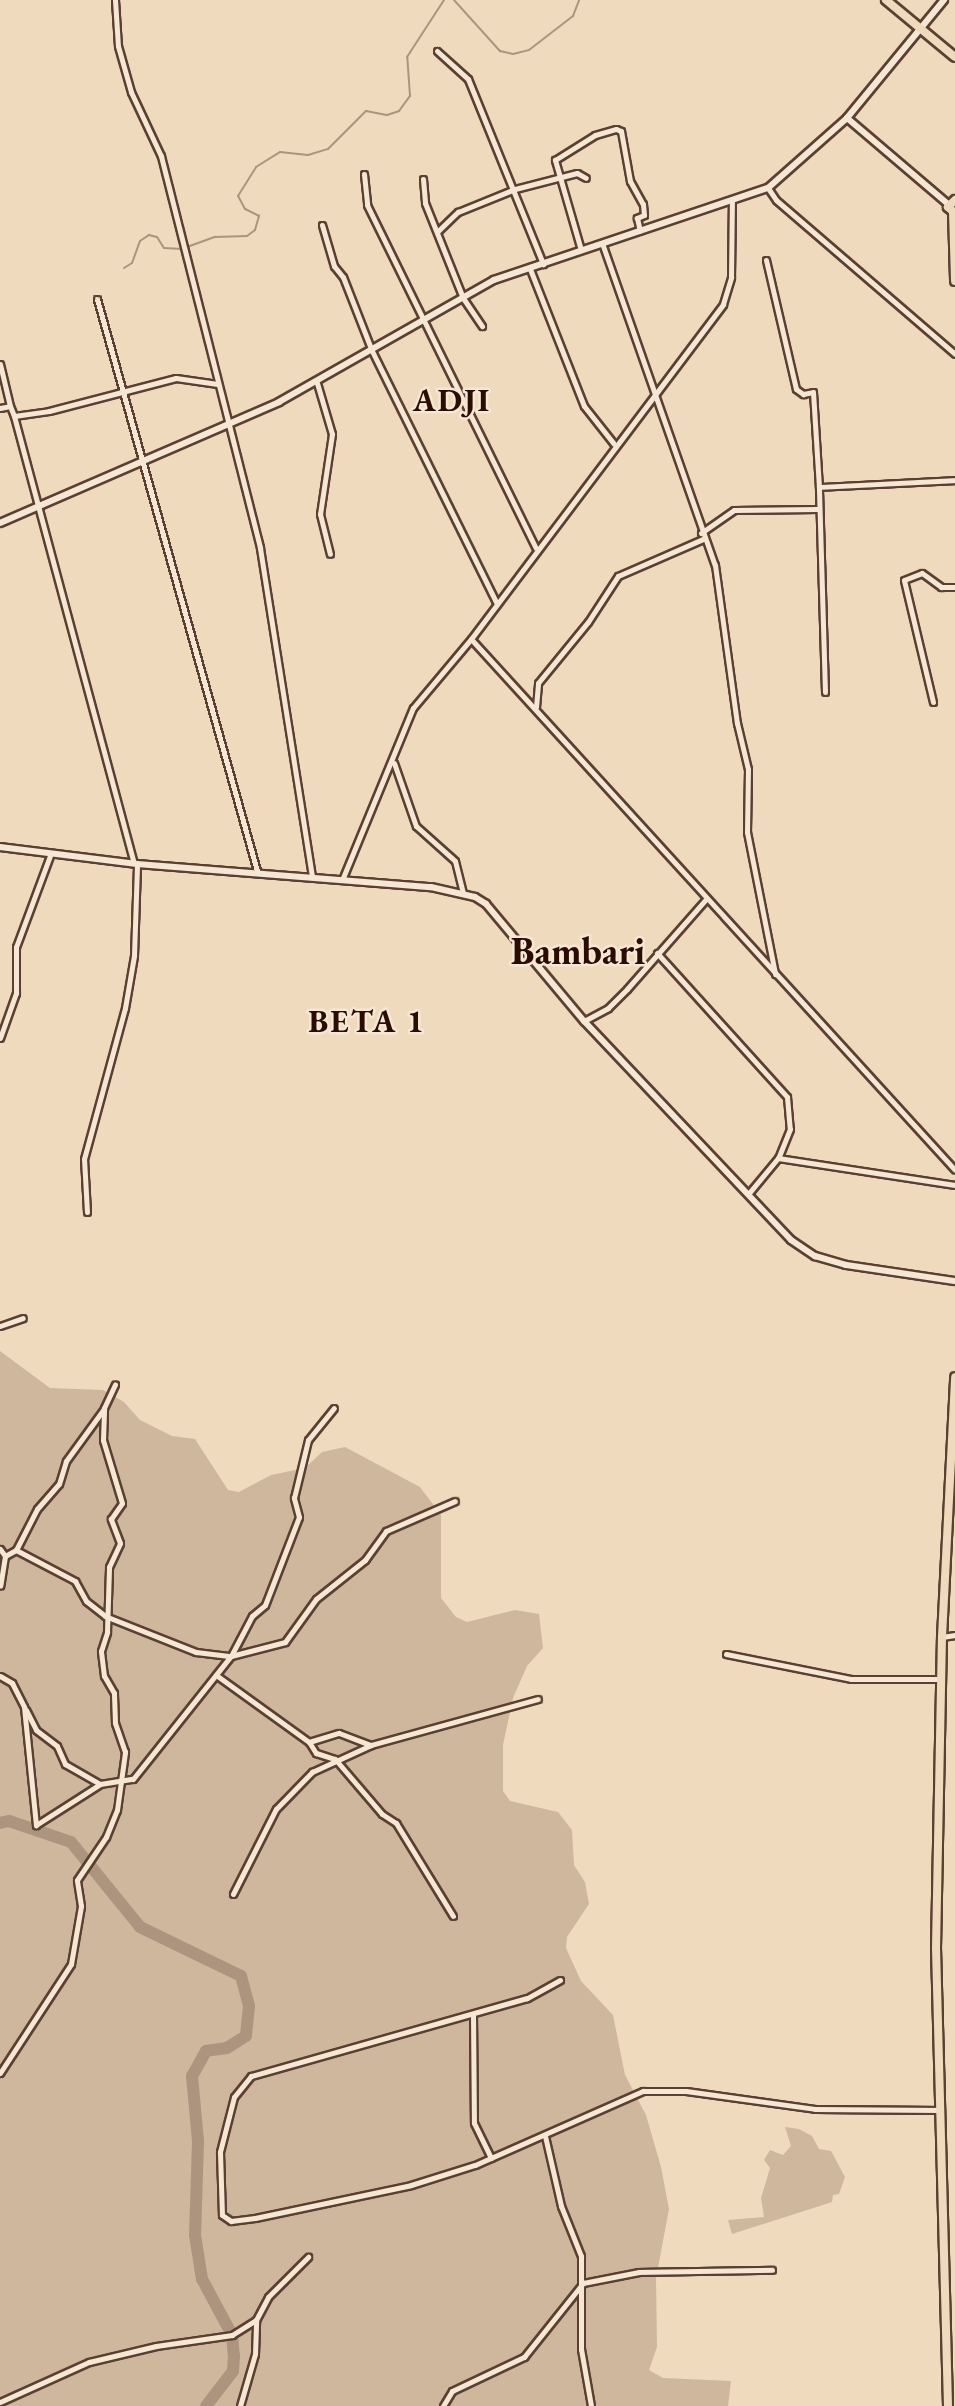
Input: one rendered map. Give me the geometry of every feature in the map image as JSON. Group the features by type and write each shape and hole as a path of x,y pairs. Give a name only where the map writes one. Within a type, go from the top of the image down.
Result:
{"main road":[{"path":"886,0 955,57"},
{"path":"953,207 955,281"},
{"path":"948,2406 936,1948 941,1679 952,1502 955,1377"}],"street":[{"path":"115,0 118,46 131,92 161,156 188,256 271,607 276,671 312,877"},
{"path":"0,523 229,426 317,383 494,280 768,188 847,118 944,0"},
{"path":"437,51 468,79 515,189 543,264"},
{"path":"847,118 953,207"},
{"path":"581,250 555,160 595,135 619,129 630,181 643,204 644,215 637,218 640,231"},
{"path":"438,231 458,212 515,189 577,173 586,178"},
{"path":"363,174 367,205 536,548"},
{"path":"424,179 425,203 463,298 482,326"},
{"path":"768,188 776,200 955,354"},
{"path":"342,880 413,708 471,639 614,444 654,398 717,315 729,292 732,200"},
{"path":"323,225 334,266 343,277 372,351 497,604"},
{"path":"602,243 719,580 737,723 748,769 747,832 775,974"},
{"path":"766,260 796,389 803,394 813,392 819,487 817,509 825,692"},
{"path":"530,269 584,406 614,444"},
{"path":"97,299 120,390 144,462 257,871"},
{"path":"0,364 135,862 134,956 125,1008 85,1147 86,1212"},
{"path":"14,416 176,378 218,384"},
{"path":"317,383 332,434 320,514 330,554"},
{"path":"0,408 10,406"},
{"path":"819,487 955,480"},
{"path":"536,707 538,683 588,622 618,576 702,536 734,510 817,509"},
{"path":"933,702 904,580 922,573 942,587 955,587"},
{"path":"471,639 536,707 706,899 955,1170"},
{"path":"393,761 416,826 455,861 463,894"},
{"path":"0,847 463,894 486,904 584,1021 791,1240 815,1256 955,1281"},
{"path":"0,1038 16,993 16,947 51,853"},
{"path":"584,1021 608,1008 706,899"},
{"path":"657,953 787,1097 790,1129 778,1158 748,1193"},
{"path":"778,1158 955,1185"},
{"path":"0,1326 23,1318"},
{"path":"5,1556 16,1550 37,1508 59,1484 66,1461 104,1408 115,1384"},
{"path":"0,2073 71,1964 81,1906 77,1880 106,1837 117,1810 125,1752 115,1723 114,1693 104,1676 109,1567 120,1543 111,1519 122,1503 103,1440 104,1408"},
{"path":"24,1707 36,1825 100,1784 133,1779 231,1656 253,1616 265,1605 299,1517 294,1498 308,1440 334,1408"},
{"path":"16,1550 75,1581 86,1601 105,1615 196,1652 231,1656 285,1642 316,1599 365,1560 386,1531 455,1501"},
{"path":"0,1549 5,1556 0,1586"},
{"path":"943,1637 955,1635"},
{"path":"726,1654 851,1679 941,1679"},
{"path":"216,1675 309,1742 316,1753 335,1759 382,1814 396,1823 453,1916"},
{"path":"0,1676 12,1683 36,1730 57,1746 65,1764 100,1784"},
{"path":"233,1894 276,1808 312,1772 335,1759 371,1745 538,1699"},
{"path":"309,1742 339,1732 371,1745"},
{"path":"560,1980 545,1991 473,2014 376,2044 284,2063 251,2076 234,2098 220,2152 218,2201 222,2215 231,2221 255,2218 380,2193 491,2158 643,2091 686,2091 814,2109 941,2110"},
{"path":"473,2014 474,2123 491,2158"},
{"path":"545,2136 561,2206 579,2245 583,2283 581,2348 591,2406"},
{"path":"240,2406 255,2354 256,2320 268,2297 308,2257"},
{"path":"443,2406 452,2390 523,2357 583,2283 639,2272 772,2270"},
{"path":"0,2402 89,2362 156,2346 232,2335 256,2320"}],"shaded area":[{"path":"0,1351 50,1388 103,1390 124,1402 140,1420 172,1436 195,1439 228,1490 239,1492 271,1475 305,1468 322,1452 345,1447 420,1487 441,1515 441,1598 456,1617 467,1622 515,1610 539,1614 543,1648 527,1666 513,1698 503,1745 503,1791 510,1801 558,1812 572,1830 574,1865 585,1882 589,1904 567,1937 566,1948 581,1981 613,2015 625,2075 646,2115 661,2167 669,2209 656,2278 657,2347 649,2370 663,2378 731,2381 728,2406 0,2406"},
{"path":"785,2127 799,2129 812,2136 819,2149 831,2151 845,2177 839,2194 833,2195 832,2202 732,2234 728,2220 764,2217 761,2198 770,2168 764,2160 770,2150 783,2155 791,2146"}],"waterway":[{"path":"187,247 215,237 247,236 255,230 259,216 245,209 238,196 256,167 280,152 308,155 328,149 366,111 387,115 399,111 410,96 407,57 444,0"},
{"path":"454,0 500,51 513,54 529,50 573,16 579,0"},
{"path":"124,268 132,263 140,241 149,235 157,237 164,248 182,249"},
{"path":"0,1823 9,1821 71,1842 140,1927 241,1976 249,2006 246,2036 227,2048 206,2051 192,2076 198,2141 195,2235 202,2279 232,2335 234,2356 233,2371 206,2406"}],"district":[{"name":"ADJI","path":"452,400"},
{"name":"Bambari","path":"578,951"},
{"name":"BETA 1","path":"367,1021"}]}
